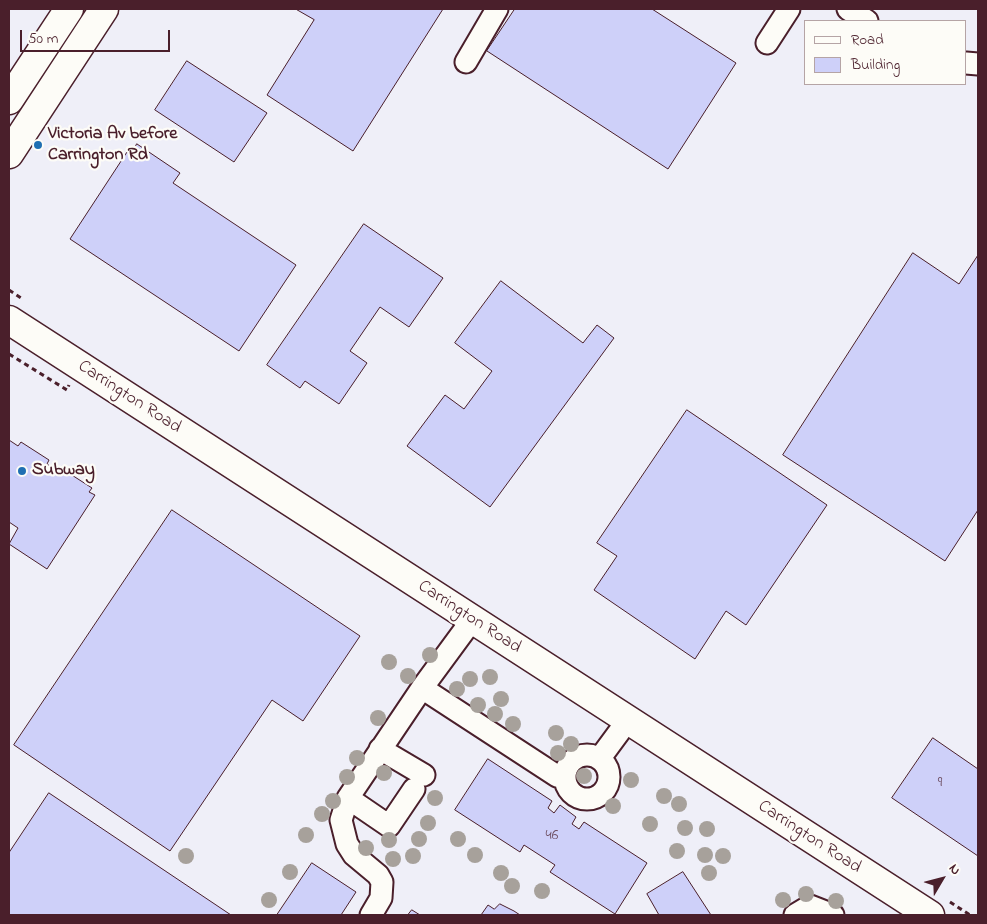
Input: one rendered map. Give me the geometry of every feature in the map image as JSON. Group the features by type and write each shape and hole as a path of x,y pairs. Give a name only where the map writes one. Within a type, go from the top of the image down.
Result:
{"main road":[{"path":"9,100 69,9"},
{"path":"9,154 104,9"},
{"name":"Carrington Road","path":"9,320 628,720 924,914"}],"street":[{"path":"466,62 497,9"},
{"path":"767,43 789,9"},
{"path":"848,9 865,20"},
{"path":"371,915 381,898 382,882 378,875 354,856 347,844 341,820 348,798 422,688 472,620"},
{"path":"422,688 557,776 565,778"},
{"path":"600,758 628,720"},
{"path":"348,798 389,826 419,782 380,749"},
{"path":"586,755 600,758 605,764 609,778 608,785 597,796 583,798 576,795 567,785 565,778 569,765 580,756 586,755"},
{"path":"795,915 810,906 833,915"}],"path":[{"path":"9,354 67,390"}],"shaded area":[{"path":"9,9 978,9 978,915 9,915"}],"building":[{"path":"296,9 443,9 353,151 267,95 314,20"},
{"path":"515,9 652,9 736,63 668,169 487,51"},
{"path":"187,61 267,113 234,162 155,110"},
{"path":"137,144 180,173 173,183 296,265 239,351 70,239 127,152 133,150"},
{"path":"364,224 443,278 409,327 380,307 350,351 367,363 339,404 305,381 300,388 267,365"},
{"path":"913,253 959,284 978,255 978,510 945,561 783,455"},
{"path":"501,281 583,343 597,325 614,338 490,507 407,446 445,395 464,409 492,371 455,343"},
{"path":"687,410 827,505 746,625 726,611 695,659 594,590 617,556 597,543"},
{"path":"9,440 18,446 21,442 49,460 47,464 61,474 64,470 92,488 89,492 95,495 47,569 9,544 18,528 9,522"},
{"path":"172,510 360,636 303,721 272,700 170,851 14,745"},
{"path":"933,738 978,769 978,856 892,798"},
{"path":"488,759 552,801 548,808 554,813 560,805 576,817 572,824 579,829 584,822 647,863 615,914 550,872 555,865 524,845 520,852 455,810"},
{"path":"49,793 231,915 9,915 9,853"},
{"path":"312,863 356,892 341,915 277,915"},
{"path":"683,872 711,915 659,915 647,894"},
{"path":"500,904 520,915 481,915 488,905 494,909"},
{"path":"412,910 420,915 408,915"}],"place":[{"name":"Victoria Av before Carrington Rd","path":"38,145"},
{"name":"Subway","path":"22,471"}]}
